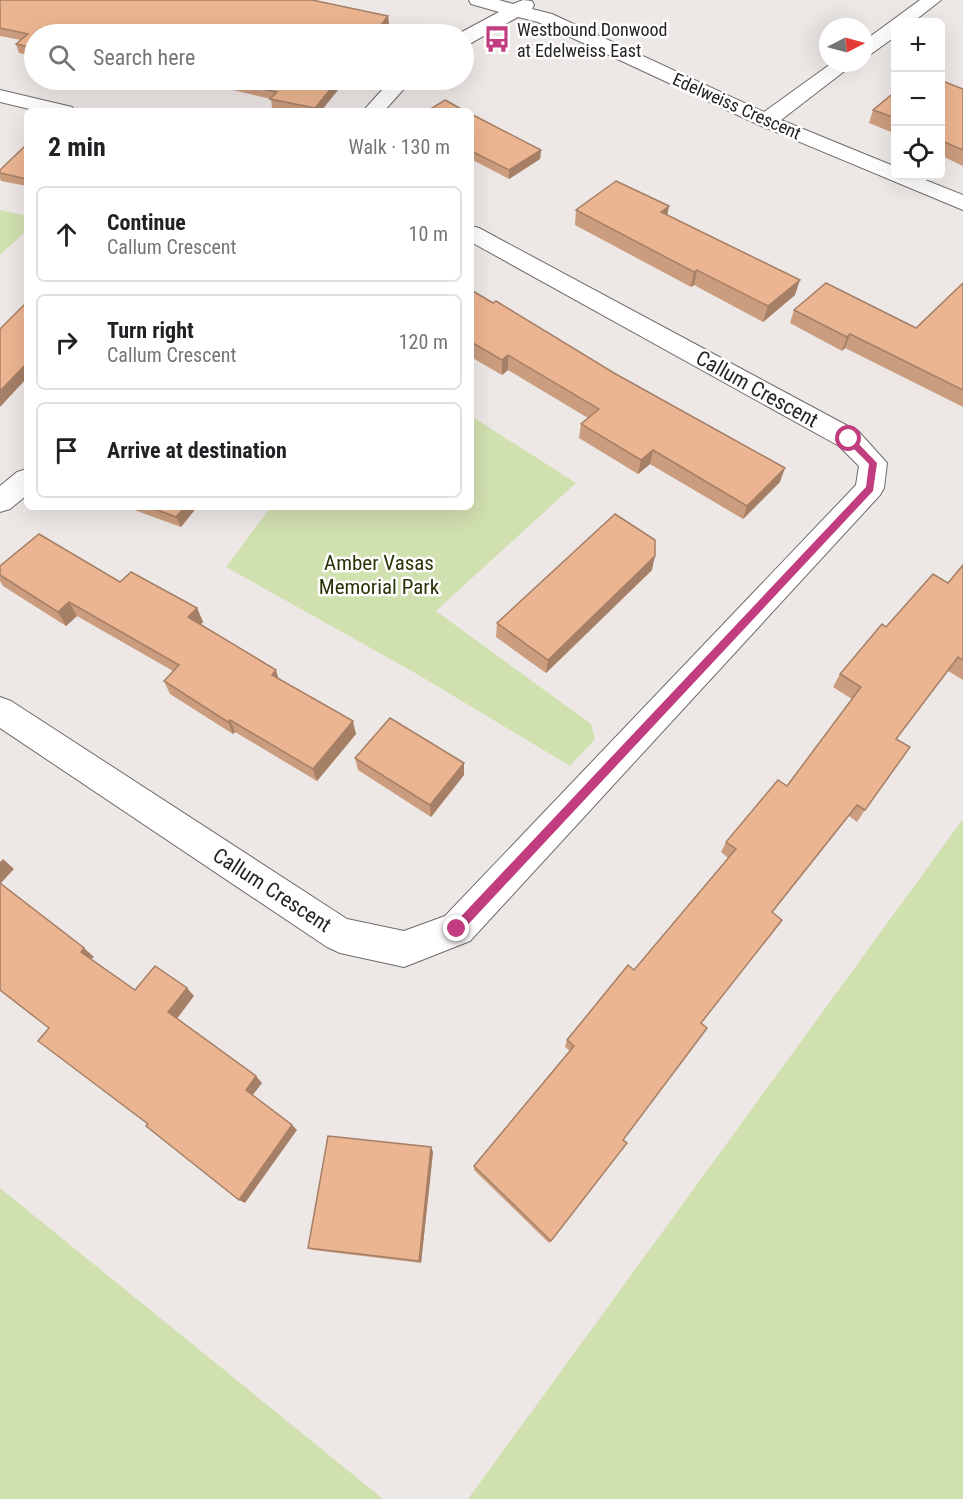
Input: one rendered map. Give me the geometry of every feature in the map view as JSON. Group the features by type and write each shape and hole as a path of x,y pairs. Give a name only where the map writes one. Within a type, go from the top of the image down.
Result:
{"street":[{"name":"Edelweiss Crescent","path":"478,0 524,5 545,18 766,120 891,173"},
{"path":"907,18 932,0"},
{"path":"474,33 524,5"},
{"path":"873,44 891,31"},
{"path":"766,120 833,72"},
{"path":"376,108 393,90"},
{"path":"0,96 52,108"},
{"name":"Edelweiss Crescent","path":"908,180 963,203"},
{"name":"Callum Crescent","path":"0,711 340,935 404,949 457,929 870,488 873,463 849,439 474,235"},
{"path":"0,502 24,482"}],"green space":[{"path":"0,210 24,215 24,233 0,255"},
{"name":"Amber Vasas Memorial Park","path":"474,418 576,483 436,611 591,724 595,739 570,766 417,674 226,567 269,510 474,510"},
{"path":"963,819 963,1499 468,1499"},
{"path":"0,1188 383,1499 0,1499"}],"building":[{"path":"0,0 312,0 388,16 382,24 24,24 24,33 0,28"},
{"path":"24,37 24,46 16,44"},
{"path":"945,82 963,89 963,150 945,142"},
{"path":"268,90 330,90 315,108 270,99 277,92"},
{"path":"891,95 891,116 873,110"},
{"path":"445,100 460,108 432,108"},
{"path":"474,116 541,150 509,170 474,152"},
{"path":"24,147 24,178 0,173 0,170"},
{"path":"616,181 669,206 661,212 800,280 768,306 697,270 694,272 576,210"},
{"path":"826,283 916,328 963,283 963,390 850,334 847,337 794,310"},
{"path":"474,292 493,303 496,301 614,373 785,468 747,506 653,450 641,460 581,424 599,409 508,355 502,360 474,344"},
{"path":"24,305 24,366 0,391 0,329"},
{"path":"158,510 182,510 176,517"},
{"path":"615,514 655,540 655,556 548,660 497,623"},
{"path":"39,534 120,582 131,572 197,608 188,617 276,670 272,675 353,721 313,769 230,720 228,722 164,681 179,665 69,602 58,612 0,575 0,566"},
{"path":"963,565 963,660 958,657 896,739 910,747 865,810 857,805 772,912 782,920 701,1023 707,1028 623,1140 627,1143 551,1241 474,1166 574,1046 567,1040 628,965 634,970 736,849 726,842 778,780 787,786 861,687 840,674 882,624 886,627 933,574 948,583"},
{"path":"390,718 464,763 430,805 355,758"},
{"path":"0,883 84,948 81,952 135,990 155,966 187,988 168,1012 256,1076 246,1090 292,1125 239,1200 146,1126 148,1124 38,1041 49,1028 0,990"},
{"path":"328,1136 431,1147 419,1261 308,1248"}],"place":[{"name":"Westbound Donwood at Edelweiss East","path":"497,39"}],"route":[{"path":"457,929 870,488 873,463 849,439"}]}
